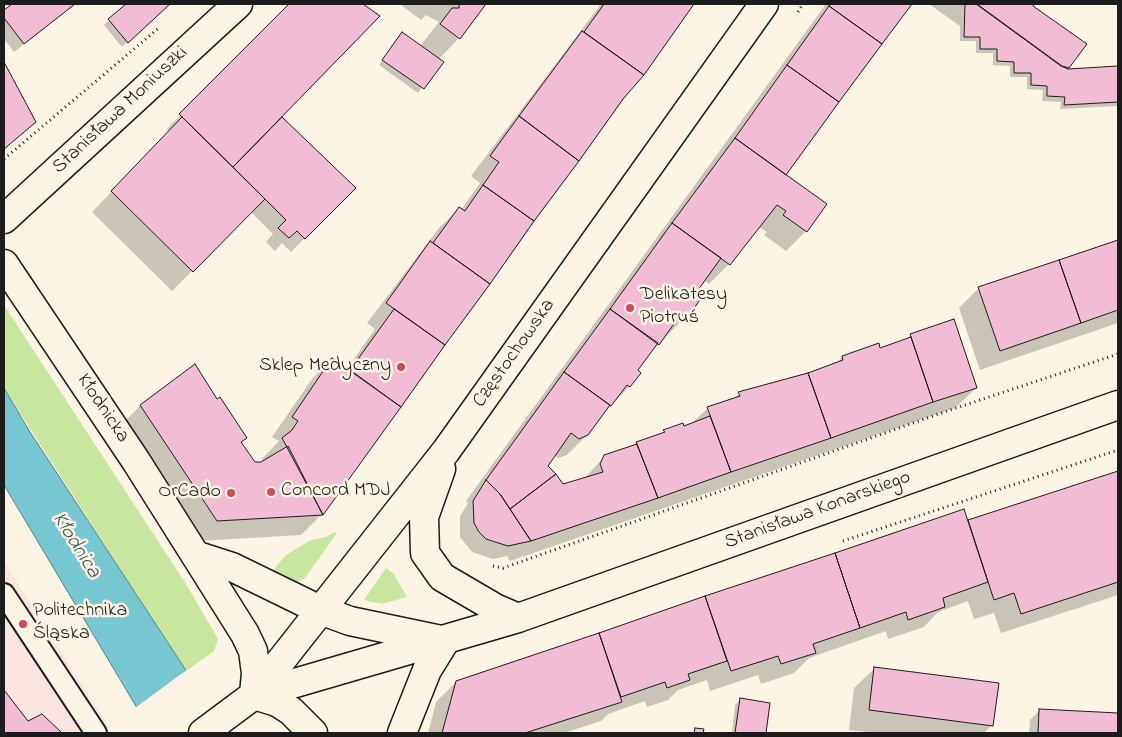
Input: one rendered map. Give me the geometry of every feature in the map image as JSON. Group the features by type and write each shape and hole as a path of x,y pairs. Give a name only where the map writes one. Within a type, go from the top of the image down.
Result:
{"street":[{"name":"Stanisława Moniuszki","path":"4,219 238,4"},
{"name":"Częstochowska","path":"254,695 446,451 764,4"},
{"name":"Kłodnicka","path":"4,264 198,556 216,589 245,634 253,651 256,673 254,695"},
{"name":"Stanisława Konarskiego","path":"254,695 445,641 518,618 1118,405"},
{"path":"446,451 424,517 425,553 442,577 495,608 518,618"},
{"path":"198,556 240,570 320,610"},
{"name":"Stanisława Konarskiego","path":"320,610 350,621 445,641"},
{"path":"402,733 427,670 445,641"},
{"path":"203,733 254,695 277,702 291,711 313,733"}],"lane":[{"path":"4,594 96,733"}],"path":[{"path":"4,159 162,26"},
{"path":"488,565 503,568 941,413 1118,354"}],"shaded area":[{"name":"Politechnika Śląska","path":"4,562 109,727 101,733 4,733"}],"green space":[{"path":"4,305 186,584 218,639 214,651 186,671 4,388"},
{"path":"334,532 337,533 305,578 294,583 270,574 285,556 294,550 311,540 326,537"},
{"path":"386,568 393,573 407,597 382,604 364,600"}],"water":[{"name":"Kłodnica","path":"4,388 30,432 227,733 152,733 4,485"}],"pier":[{"path":"188,669 230,733 149,733 135,708"}],"building":[{"path":"12,4 75,4 24,44 4,18 4,10"},
{"path":"126,4 170,4 128,43 108,19"},
{"path":"289,4 363,4 380,16 233,167 179,114"},
{"path":"459,4 486,4 460,39 440,24 452,8 459,8"},
{"path":"604,4 694,4 644,75 584,32"},
{"path":"830,4 912,4 882,44 829,6"},
{"path":"965,4 976,4 1061,66 1068,69 1118,66 1118,102 1064,105 1065,97 1047,96 1047,86 1031,85 1031,73 1014,73 1014,62 997,61 997,49 980,49 980,37 964,37"},
{"path":"977,4 1034,4 1033,6 1087,44 1069,68 1062,66"},
{"path":"829,6 882,44 839,102 787,65"},
{"path":"582,31 644,75 623,99 579,161 519,116"},
{"path":"402,32 444,62 424,89 382,60"},
{"path":"4,62 36,122 4,149"},
{"path":"787,65 839,102 786,175 735,138"},
{"path":"519,116 579,161 534,221 483,185 499,162 490,156"},
{"path":"182,117 265,199 193,272 111,191"},
{"path":"282,117 356,188 305,239 297,231 289,238 278,228 286,220 233,167"},
{"path":"735,138 827,204 807,232 783,215 786,211 777,205 730,265 672,223"},
{"path":"483,185 534,221 490,284 433,243 459,207 465,211"},
{"path":"672,223 721,258 696,293 702,297 687,318 681,314 659,345 610,309"},
{"path":"1118,240 1118,310 1081,323 1059,260"},
{"path":"430,241 490,284 445,345 386,303"},
{"path":"1059,260 1081,323 1000,351 978,287"},
{"path":"394,309 445,345 401,407 350,370"},
{"path":"610,309 658,343 638,370 641,373 630,387 627,385 611,406 564,372"},
{"path":"954,319 977,388 933,402 910,334"},
{"path":"911,337 933,402 831,438 808,373 843,360 842,356 879,343 880,348"},
{"path":"332,358 401,407 323,515 282,438 292,430 298,421 292,417"},
{"path":"195,364 217,399 220,397 247,438 241,442 255,462 261,462 288,446 323,515 217,521 140,405"},
{"path":"564,372 610,405 588,435 579,439 571,433 548,466 556,474 510,509 500,494 486,480"},
{"path":"808,373 831,438 731,472 707,407 740,396 738,392"},
{"path":"710,416 731,472 658,498 636,442 665,432 663,430 683,423 684,426"},
{"path":"637,444 658,498 531,541 510,509 556,474 563,484 603,472 600,464 604,455"},
{"path":"1118,471 1118,582 1021,614 1014,593 994,600 968,520"},
{"path":"486,480 500,494 531,541 508,546 486,539 479,532 474,523 473,501"},
{"path":"964,509 988,582 943,598 945,607 908,620 906,612 860,628 835,553"},
{"path":"835,553 860,628 813,644 816,653 781,664 778,656 731,671 705,596"},
{"path":"705,596 727,661 688,674 690,680 667,688 665,682 621,697 599,633"},
{"path":"599,633 622,702 525,733 442,733 456,681"},
{"path":"874,667 999,683 993,726 869,710"},
{"path":"4,690 28,721 42,714 62,733 4,733"},
{"path":"740,698 770,703 766,733 735,733"},
{"path":"1039,709 1118,713 1118,733 1038,733"},
{"path":"695,728 704,729 703,733 694,733"}],"place":[{"name":"Delikatesy Piotruś","path":"630,308"},
{"name":"Sklep Medyczny","path":"401,367"},
{"name":"Concord MDJ","path":"271,492"},
{"name":"OrCado","path":"231,493"},
{"name":"Politechnika Śląska","path":"23,624"}]}
